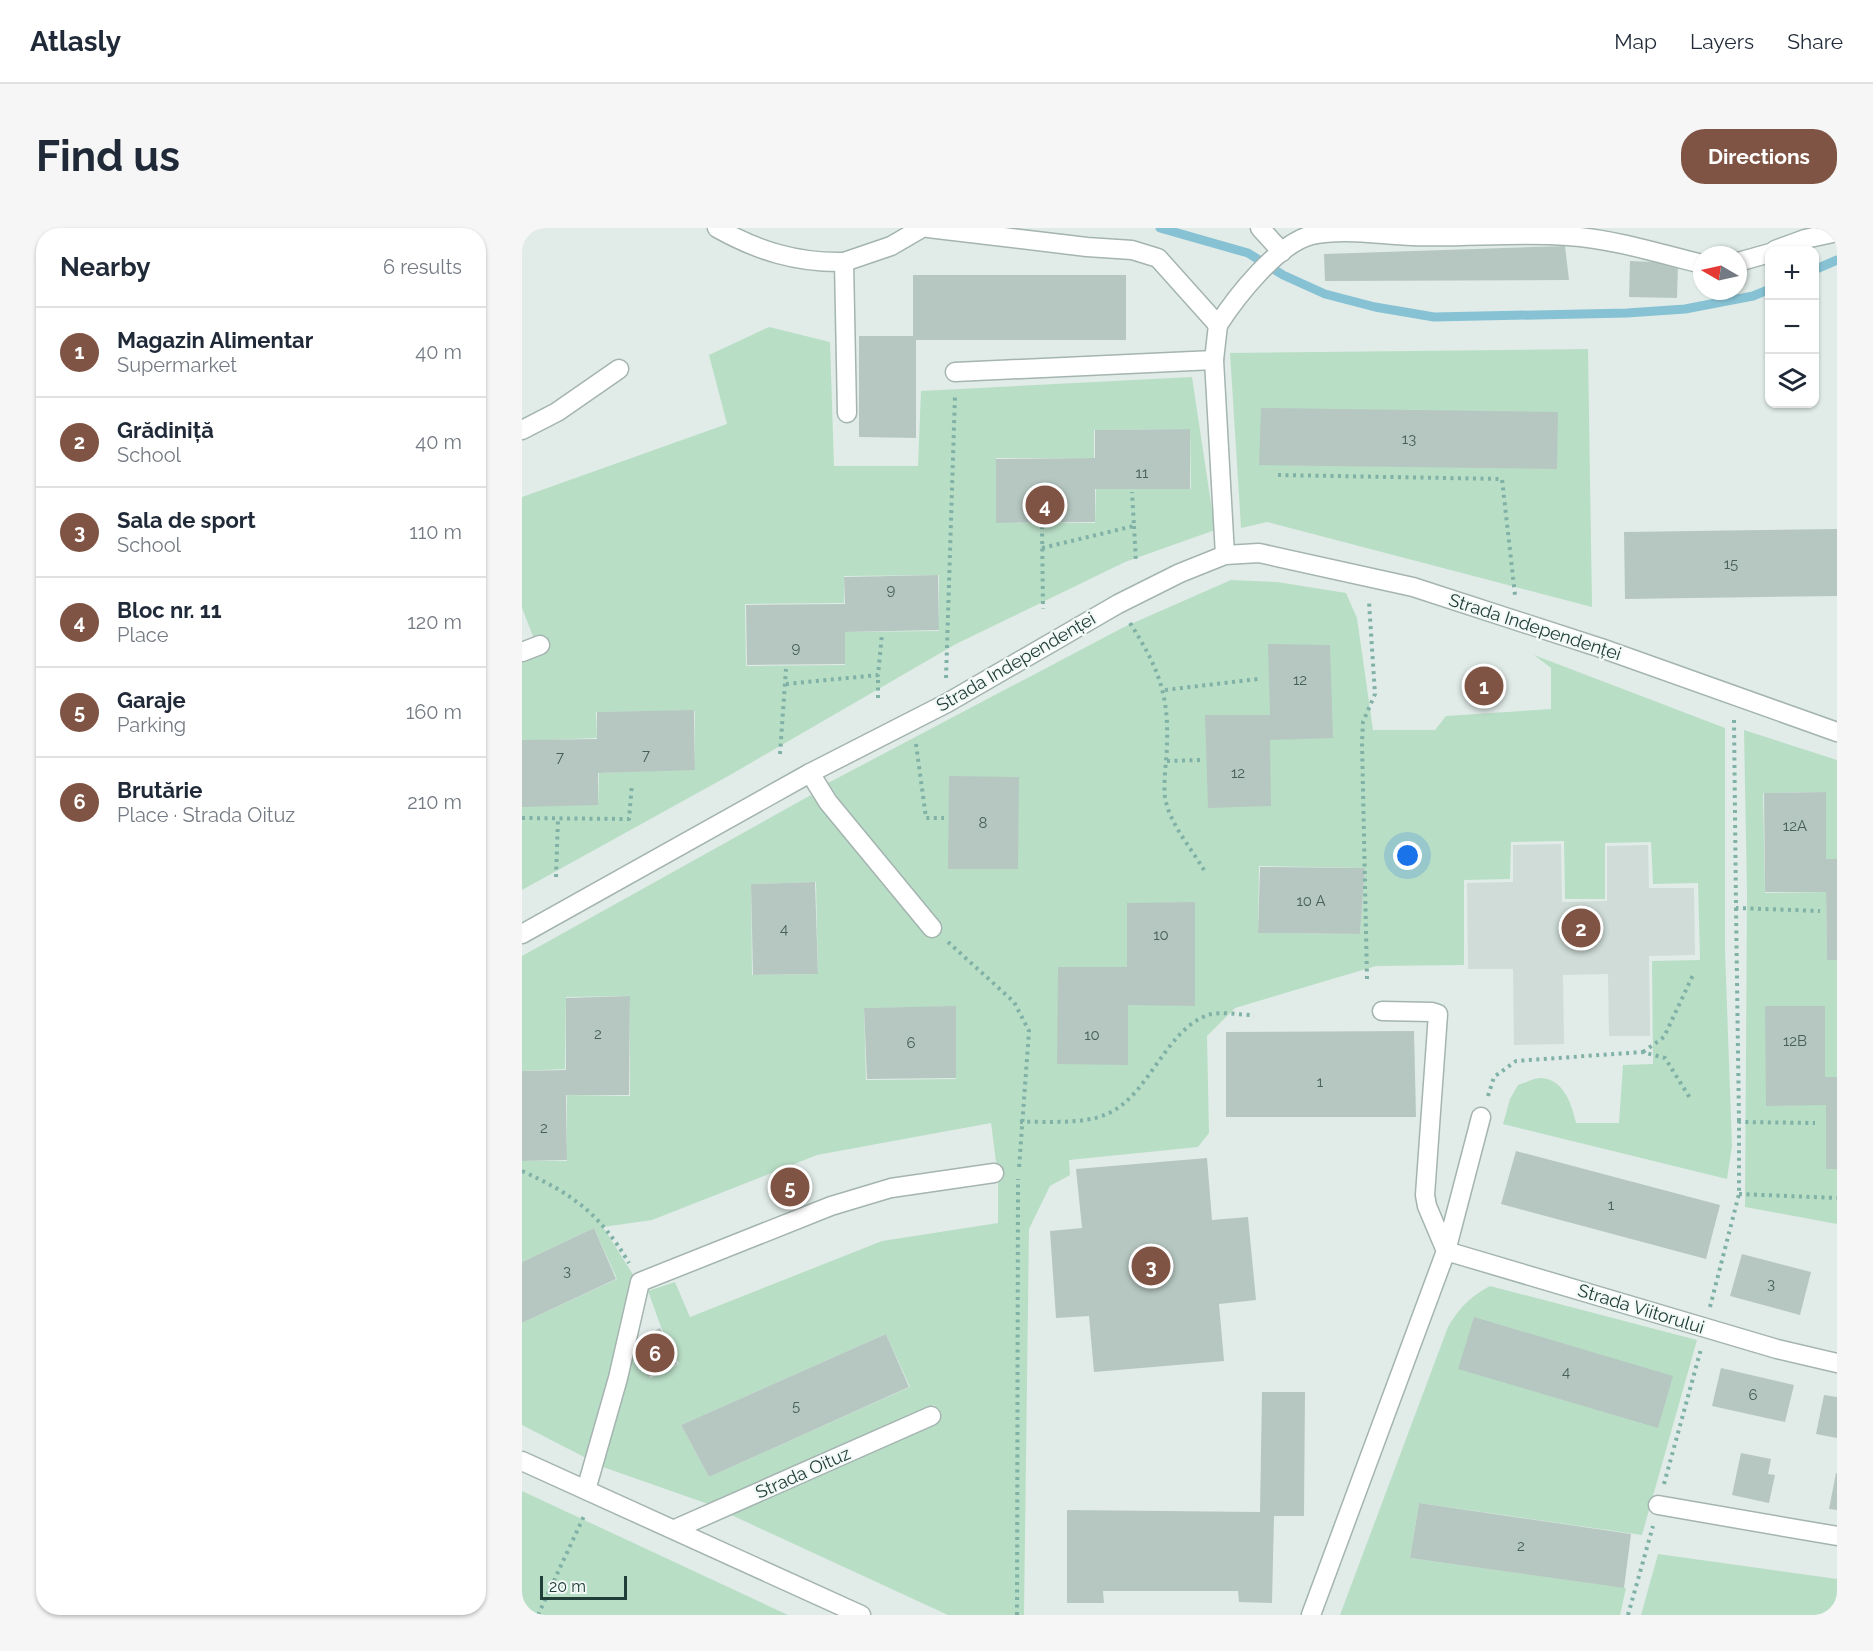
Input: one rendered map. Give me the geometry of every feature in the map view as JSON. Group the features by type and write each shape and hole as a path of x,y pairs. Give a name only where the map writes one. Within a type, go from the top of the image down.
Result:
{"street":[{"path":"717,228 743,242 776,255 813,263 844,262 891,246 922,228"},
{"path":"928,228 1006,233 1132,250 1158,258 1218,325"},
{"path":"1260,228 1280,253"},
{"path":"1225,555 1214,360 1218,325 1253,279 1280,253 1311,235 1355,232 1414,236 1495,232 1601,240 1693,262"},
{"path":"1786,246 1837,232"},
{"path":"1747,259 1765,254"},
{"path":"844,262 847,413"},
{"path":"955,372 1214,360"},
{"path":"522,430 583,395 619,369"},
{"name":"Strada Independenței","path":"522,934 810,773 946,703 1118,604 1180,573 1225,555 1259,554 1413,587 1601,648 1733,697 1837,732"},
{"path":"522,652 540,645"},
{"path":"810,773 828,802 932,928"},
{"path":"1382,1011 1438,1014 1425,1195 1427,1206 1446,1251"},
{"path":"1311,1615 1446,1251 1481,1117"},
{"path":"586,1490 632,1322 640,1282 831,1206 891,1188 994,1173"},
{"name":"Strada Viitorului","path":"1446,1251 1777,1349 1837,1363"},
{"name":"Strada Oituz","path":"675,1529 931,1416"},
{"path":"522,1461 861,1615"},
{"path":"1658,1505 1837,1536"}],"path":[{"path":"946,703 955,372"},
{"path":"1278,475 1502,479 1516,621"},
{"path":"1132,492 1136,563"},
{"path":"1042,526 1042,609"},
{"path":"1041,548 1134,526"},
{"path":"1367,576 1375,694 1363,722 1362,741 1367,979"},
{"path":"1118,604 1151,656 1165,690 1167,761 1165,796 1169,811 1204,870"},
{"path":"878,699 882,634"},
{"path":"780,754 786,669"},
{"path":"786,684 879,675"},
{"path":"1165,690 1258,679"},
{"path":"1629,1615 1739,1194 1733,697"},
{"path":"915,733 926,818 944,818"},
{"path":"1167,761 1202,760"},
{"path":"522,818 629,819 632,784"},
{"path":"556,877 558,818"},
{"path":"1736,908 1820,911"},
{"path":"932,928 1014,1002 1029,1031 1028,1070 1020,1122 1017,1615"},
{"path":"1642,1052 1664,1037 1693,975"},
{"path":"1020,1122 1088,1119 1108,1114 1131,1098 1182,1034 1198,1020 1209,1014 1254,1015"},
{"path":"1481,1117 1494,1077 1516,1061 1642,1052 1665,1058 1689,1098"},
{"path":"1739,1122 1815,1123"},
{"path":"522,1171 576,1198 595,1216 620,1247 640,1282"},
{"path":"1739,1194 1837,1198"},
{"path":"538,1615 584,1516"}],"shaded area":[{"path":"1561,844 1562,902 1607,901 1607,846 1648,845 1649,888 1694,888 1695,955 1649,956 1650,1036 1609,1036 1608,974 1563,975 1564,1044 1514,1045 1513,969 1468,969 1467,883 1513,882 1513,845"}],"green space":[{"path":"769,327 830,342 834,466 918,466 921,391 1192,377 1215,530 1125,562 956,644 730,775 522,890 522,806 598,804 599,773 695,769 695,711 596,712 597,738 522,741 522,659 539,652 522,608 522,497 727,424 709,355","holes":["1190,429 1191,489 1096,489 1095,523 996,523 996,458 1094,458 1094,430","939,575 939,631 845,632 845,665 746,666 745,604 844,603 844,576"]},
{"path":"1588,349 1592,607 1267,522 1241,528 1230,353"},
{"path":"1231,580 1277,582 1346,593 1357,618 1373,730 1435,730 1446,716 1551,709 1551,668 1534,655 1725,728 1725,950 1732,1146 1727,1179 1503,1124 1510,1099 1518,1085 1541,1078 1556,1083 1566,1094 1576,1123 1619,1123 1623,1065 1653,1064 1652,961 1700,960 1698,883 1653,884 1651,842 1605,843 1605,899 1565,899 1564,841 1511,842 1510,879 1464,880 1464,965 1376,966 1235,1008 1207,1036 1209,1133 1198,1147 1069,1160 1070,1175 1050,1186 1029,1229 1024,1615 948,1615 729,1514 940,1419 934,1405 711,1505 600,1466 633,1344 650,1378 679,1364 661,1327 648,1291 675,1282 690,1317 882,1241 998,1223 998,1177 991,1123 817,1155 652,1220 603,1227 632,1273 635,1287 588,1459 522,1425 522,1323 617,1279 594,1228 522,1262 522,1161 567,1161 567,1095 630,1096 630,996 566,997 565,1069 522,1071 522,956 811,795 928,934 828,783 1124,627","holes":["1259,866 1365,868 1360,934 1258,933","816,882 818,974 752,975 751,884","955,1007 956,1079 866,1080 864,1008","886,1334 910,1387 709,1477 681,1425"]},
{"path":"1744,730 1837,760 1837,859 1826,859 1826,792 1763,793 1765,893 1826,892 1827,959 1837,959 1837,1224 1745,1207 1747,893"},
{"path":"1490,1286 1697,1340 1642,1535 1419,1503 1410,1558 1626,1588 1620,1615 1340,1615 1448,1327 1466,1303"},
{"path":"522,1491 788,1615 522,1615"},
{"path":"1658,1554 1837,1579 1837,1615 1641,1615"}],"building":[{"path":"1565,246 1569,280 1325,281 1324,254"},
{"path":"1630,261 1678,263 1677,298 1629,297"},
{"path":"913,275 1126,275 1126,340 916,340 916,438 859,437 859,336 913,336"},
{"path":"1261,408 1558,412 1557,469 1259,465"},
{"path":"1190,429 1190,489 1095,489 1095,522 996,523 996,459 1095,458 1095,430"},
{"path":"1837,529 1837,596 1625,599 1624,532"},
{"path":"938,575 939,630 845,632 845,664 747,665 746,605 845,604 844,577"},
{"path":"1268,644 1330,645 1333,738 1270,740 1271,806 1208,808 1205,715 1270,715"},
{"path":"694,710 695,770 598,773 598,805 522,807 522,740 597,739 597,712"},
{"path":"949,776 1019,777 1018,869 948,869"},
{"path":"1826,792 1826,859 1837,859 1837,960 1827,960 1826,892 1765,892 1764,793"},
{"path":"1260,867 1365,868 1360,934 1258,933"},
{"path":"815,882 818,974 753,975 751,884"},
{"path":"1195,902 1195,1006 1128,1005 1128,1065 1057,1064 1058,967 1127,967 1127,903"},
{"path":"630,996 629,1095 566,1095 567,1160 522,1161 522,1071 566,1070 566,998"},
{"path":"956,1006 956,1078 867,1079 864,1008"},
{"path":"1765,1006 1825,1006 1825,1077 1837,1077 1837,1169 1826,1169 1826,1105 1766,1106"},
{"path":"1414,1031 1416,1117 1226,1117 1226,1032"},
{"path":"1516,1151 1720,1205 1706,1259 1501,1204"},
{"path":"1207,1158 1212,1220 1248,1217 1256,1300 1219,1304 1224,1361 1094,1372 1089,1316 1056,1318 1050,1231 1082,1228 1076,1169"},
{"path":"594,1228 616,1279 522,1323 522,1262"},
{"path":"1742,1254 1811,1272 1800,1315 1730,1296"},
{"path":"1474,1317 1673,1376 1658,1428 1458,1369"},
{"path":"660,1328 677,1364 648,1377 633,1342"},
{"path":"886,1334 909,1387 709,1477 681,1425"},
{"path":"1721,1368 1794,1385 1785,1422 1712,1406"},
{"path":"1262,1392 1305,1392 1304,1516 1274,1516 1272,1603 1239,1602 1238,1591 1103,1591 1104,1603 1067,1603 1067,1510 1260,1512"},
{"path":"1824,1395 1837,1397 1837,1438 1816,1434"},
{"path":"1741,1453 1771,1459 1768,1474 1775,1475 1769,1503 1732,1495"},
{"path":"1837,1473 1837,1510 1829,1509"},
{"path":"1419,1503 1631,1534 1624,1588 1410,1558"}],"waterway":[{"path":"1160,228 1248,253 1283,275 1325,294 1375,307 1434,317 1627,313 1685,309 1753,296 1765,291"},
{"path":"1819,268 1837,260"}],"place":[{"name":"Bloc nr. 11","path":"1045,505"},
{"name":"Magazin Alimentar","path":"1484,686"},
{"name":"Grădiniță","path":"1581,928"},
{"name":"Garaje","path":"790,1187"},
{"name":"Sala de sport","path":"1151,1266"},
{"name":"Brutărie","path":"655,1353"}]}
